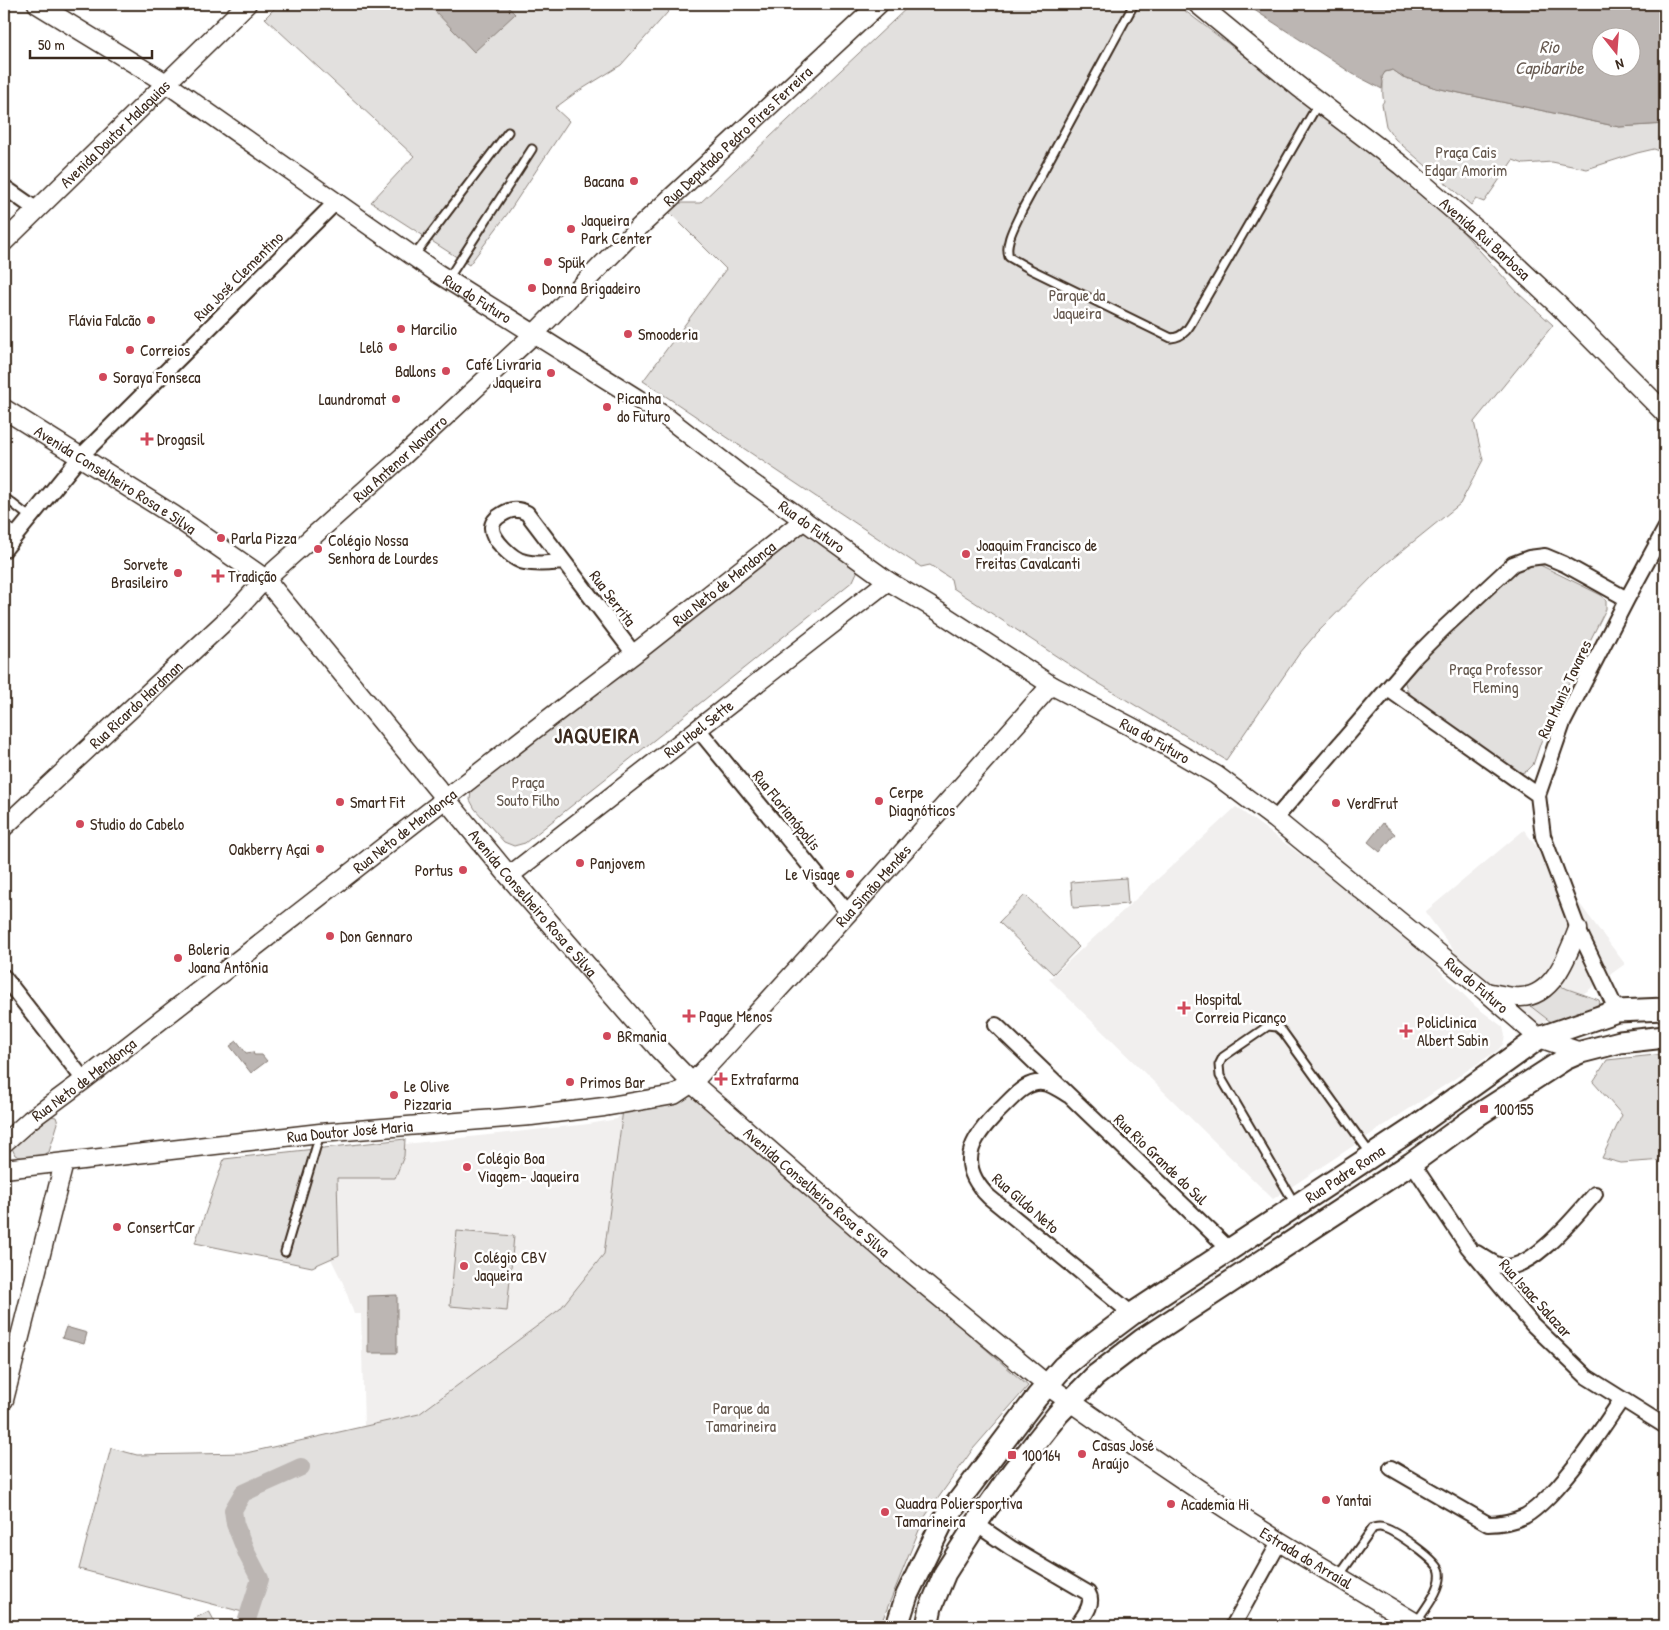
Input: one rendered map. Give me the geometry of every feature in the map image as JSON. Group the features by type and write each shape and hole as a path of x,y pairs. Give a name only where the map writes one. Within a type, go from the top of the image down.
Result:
{"main road":[{"name":"Avenida Rui Barbosa","path":"1198,4 1319,102 1401,165 1492,243 1558,305 1665,413"},
{"name":"Avenida Conselheiro Rosa e Silva","path":"4,409 173,515 265,579 509,876 660,1050 692,1083 895,1260 1069,1401"},
{"name":"Rua Padre Roma","path":"898,1626 907,1595 942,1523 1047,1385 1063,1367 1132,1314 1411,1130 1539,1038 1617,1011 1665,1009"},
{"name":"Rua Padre Roma","path":"927,1626 931,1607 945,1573 976,1524 1013,1471 1069,1401 1095,1376 1142,1340 1412,1163 1478,1115 1558,1063 1581,1052 1620,1042 1665,1037"},
{"name":"Estrada do Arraial","path":"1069,1401 1280,1541 1418,1625"}],"street":[{"name":"Rua do Futuro","path":"37,4 166,83 335,203 448,280 665,416 741,475 888,581 930,606 1051,685 1149,736 1216,775 1275,819 1486,992 1539,1038 1581,1052"},
{"name":"Avenida Doutor Malaquias","path":"4,242 246,4"},
{"name":"Rua Deputado Pedro Pires Ferreira","path":"534,334 634,232 879,4"},
{"path":"4,187 37,210"},
{"name":"Rua José Clementino","path":"4,550 80,458 335,203"},
{"name":"Rua Antenor Navarro","path":"265,579 402,457 534,334"},
{"name":"Rua Serrita","path":"564,562 539,564 523,562 513,557 493,535 492,526 494,520 508,510 520,510 526,513 564,562 634,654"},
{"name":"Rua Neto de Mendonça","path":"4,1143 30,1120 634,654 804,520"},
{"name":"Rua Muniz Tavares","path":"1617,1011 1578,929 1542,836 1538,795 1564,723 1627,599 1663,538"},
{"path":"1275,819 1415,657 1444,627 1513,564 1529,558 1545,556 1564,564 1627,599"},
{"name":"Rua Ricardo Hardman","path":"4,827 234,613 265,579"},
{"name":"Rua Hoel Sette","path":"509,876 888,581"},
{"name":"Rua Simão Mendes","path":"692,1083 849,914 1051,685"},
{"path":"1388,689 1538,795"},
{"name":"Rua Florianópolis","path":"698,729 849,914"},
{"path":"1486,992 1522,997 1539,992 1552,981 1578,929"},
{"path":"4,977 84,1080"},
{"name":"Rua Rio Grande do Sul","path":"996,1025 1229,1249"},
{"name":"Rua Doutor José Maria","path":"6,1167 64,1164 320,1133 531,1116 604,1107 674,1095 692,1083"},
{"name":"Rua Rio Grande do Sul","path":"1037,1083 1048,1084 1068,1095"},
{"name":"Rua Gildo Neto","path":"1037,1083 1027,1086 1018,1092 976,1136 969,1157 974,1179 990,1197 1132,1314"},
{"name":"Rua Isaac Salazar","path":"1412,1163 1468,1247 1532,1324 1587,1376 1665,1426"},
{"path":"4,1400 64,1164"},
{"path":"1468,1247 1501,1267 1519,1264 1546,1246 1595,1194"},
{"path":"1391,1468 1488,1524 1501,1524 1526,1516 1539,1506 1573,1469 1622,1399"},
{"path":"976,1524 1012,1548 1088,1593 1091,1598 1090,1604 1077,1626"},
{"path":"1233,1626 1280,1541"}],"lane":[{"path":"1134,4 1022,210 1007,244 1009,257 1030,269 1171,338 1179,338 1196,315 1319,102"},
{"path":"413,257 508,132"},
{"path":"448,280 532,149"},
{"path":"8,500 31,518"},
{"path":"4,524 17,534"},
{"path":"1295,1205 1220,1076 1219,1065 1224,1057 1268,1026 1276,1027 1283,1032 1371,1156"},
{"path":"285,1252 320,1133"},
{"path":"1339,1576 1373,1528 1385,1528 1393,1532 1432,1558 1440,1572 1440,1582 1418,1625"}],"shaded area":[{"name":"Hospital Correia Picanço","path":"1236,807 1395,925 1475,1006 1503,1027 1505,1036 1503,1044 1498,1050 1273,1199 1049,979"},
{"name":"Policlinica Albert Sabin","path":"1524,830 1625,964 1520,1039 1425,912"},
{"name":"Colégio CBV Jaqueira","path":"623,1110 604,1254 560,1309 419,1414 364,1427 361,1314 354,1314 343,1283 331,1259 339,1254 337,1178 395,1178 404,1156 405,1144 589,1124 617,1119"}],"green space":[{"path":"279,4 675,4 621,65 555,108 569,121 508,213 469,265 371,202 414,156 265,18"},
{"name":"Parque da Jaqueira","path":"911,4 1176,4 1404,181 1461,230 1518,293 1553,325 1474,422 1483,460 1460,504 1382,567 1316,634 1299,654 1226,760 1085,675 953,588 951,579 930,565 921,567 643,381 726,269 669,212 678,203 700,203"},
{"name":"Praça Cais Edgar Amorim","path":"1393,70 1403,77 1436,88 1619,127 1665,124 1665,153 1654,149 1587,169 1552,162 1524,164 1513,160 1484,202 1476,199 1471,205 1395,139 1386,126 1382,104 1384,101 1381,77 1385,72"},
{"name":"Praça Souto Filho","path":"804,531 858,570 853,581 525,843 514,846 504,842 475,809 470,800 471,790"},
{"name":"Praça Professor Fleming","path":"1538,564 1601,595 1606,601 1606,609 1545,730 1533,765 1527,771 1518,774 1461,735 1408,692 1404,680 1410,669 1512,573 1523,565"},
{"path":"1126,878 1128,904 1073,908 1071,882"},
{"path":"1025,895 1079,947 1053,974 999,922"},
{"path":"1559,986 1599,1000 1600,1003 1588,1010 1551,1022 1529,1005 1546,999"},
{"path":"1665,1054 1665,1160 1621,1163 1602,1158 1622,1115 1593,1082 1607,1060"},
{"name":"Parque da Tamarineira","path":"695,1095 1028,1386 973,1449 924,1518 880,1626 251,1626 254,1615 79,1569 111,1448 137,1455 246,1453 419,1414 560,1309 604,1254 623,1110"},
{"path":"50,1116 56,1117 58,1123 49,1152 32,1158 23,1158 15,1155 12,1148 14,1143"},
{"path":"405,1139 404,1156 395,1178 337,1178 339,1255 312,1267 195,1243 224,1159"},
{"path":"457,1231 514,1236 507,1311 450,1306"},
{"path":"209,1611 217,1626 188,1626 186,1623"}],"water":[{"path":"438,4 505,4 515,14 474,52 433,9"},
{"name":"Rio Capibaribe","path":"1245,4 1665,4 1665,124 1619,127 1436,88 1403,77 1393,70 1385,72 1382,77 1382,89 1353,74"},
{"path":"1383,823 1395,834 1380,852 1368,842"},
{"path":"237,1041 246,1053 253,1052 254,1055 262,1055 267,1061 251,1073 230,1046"},
{"path":"397,1295 397,1353 368,1353 368,1296"},
{"path":"66,1327 87,1333 84,1344 62,1338"}],"waterway":[{"path":"245,1626 260,1579 235,1524 233,1510 243,1493 301,1467"}],"place":[{"name":"Bacana","path":"634,181"},
{"name":"Jaqueira Park Center","path":"571,229"},
{"name":"Spük","path":"548,262"},
{"name":"Donna Brigadeiro","path":"532,288"},
{"name":"Flávia Falcão","path":"151,320"},
{"name":"Marcilio","path":"401,329"},
{"name":"Smooderia","path":"628,334"},
{"name":"Lelô","path":"393,347"},
{"name":"Correios","path":"130,350"},
{"name":"Ballons","path":"446,371"},
{"name":"Café Livraria Jaqueira","path":"551,373"},
{"name":"Soraya Fonseca","path":"103,377"},
{"name":"Laundromat","path":"396,399"},
{"name":"Picanha do Futuro","path":"607,407"},
{"name":"Drogasil","path":"147,439"},
{"name":"Parla Pizza","path":"221,538"},
{"name":"Colégio Nossa Senhora de Lourdes","path":"318,549"},
{"name":"Joaquim Francisco de Freitas Cavalcanti","path":"966,554"},
{"name":"Sorvete Brasileiro","path":"178,573"},
{"name":"Tradição","path":"218,576"},
{"name":"Cerpe Diagnóticos","path":"879,801"},
{"name":"Smart Fit","path":"340,802"},
{"name":"VerdFrut","path":"1336,803"},
{"name":"Studio do Cabelo","path":"80,824"},
{"name":"Oakberry Açai","path":"320,849"},
{"name":"Panjovem","path":"580,863"},
{"name":"Portus","path":"463,870"},
{"name":"Le Visage","path":"850,874"},
{"name":"Don Gennaro","path":"330,936"},
{"name":"Boleria Joana Antônia","path":"178,958"},
{"name":"Hospital Correia Picanço","path":"1184,1008"},
{"name":"Pague Menos","path":"689,1016"},
{"name":"Policlinica Albert Sabin","path":"1406,1031"},
{"name":"BRmania","path":"607,1036"},
{"name":"Extrafarma","path":"721,1079"},
{"name":"Primos Bar","path":"570,1082"},
{"name":"Le Olive Pizzaria","path":"394,1095"},
{"name":"100155","path":"1484,1109"},
{"name":"Colégio Boa Viagem- Jaqueira","path":"467,1167"},
{"name":"ConsertCar","path":"117,1227"},
{"name":"Colégio CBV Jaqueira","path":"464,1266"},
{"name":"Casas José Araújo","path":"1082,1454"},
{"name":"100164","path":"1012,1455"},
{"name":"Yantai","path":"1326,1500"},
{"name":"Academia Hi","path":"1171,1504"},
{"name":"Quadra Poliersportiva Tamarineira","path":"885,1512"}],"district":[{"name":"JAQUEIRA","path":"597,736"}]}
